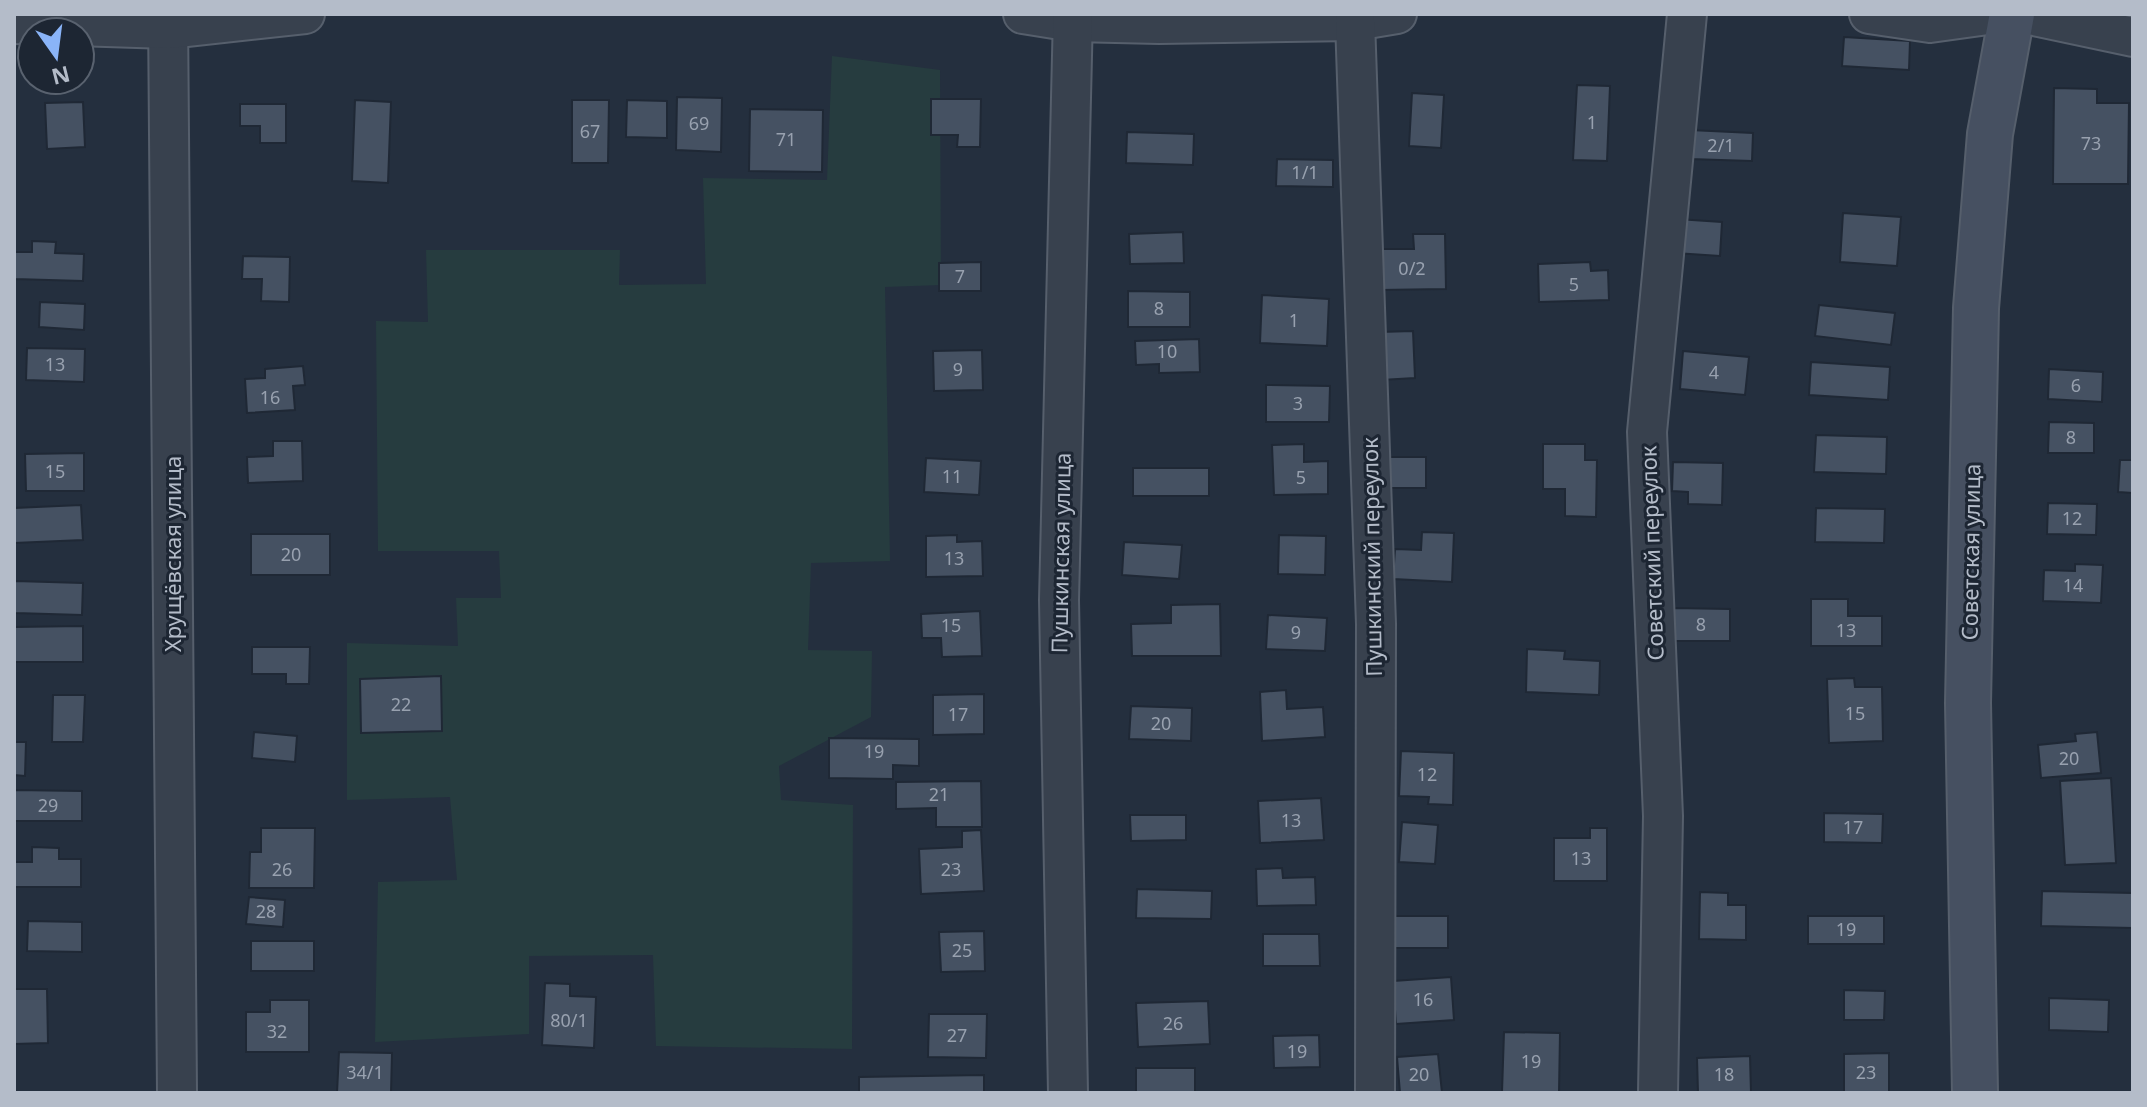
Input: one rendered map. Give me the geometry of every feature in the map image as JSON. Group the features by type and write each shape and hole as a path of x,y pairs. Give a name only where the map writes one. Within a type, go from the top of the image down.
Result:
{"main road":[{"name":"Советская улица","path":"1975,1093 1968,703 1976,308 1990,134 2012,14"}],"street":[{"path":"14,24 168,22 305,14"},
{"path":"1023,14 1159,24 1355,21 1397,14"},
{"name":"Советский переулок","path":"1658,1093 1663,816 1647,432 1687,14"},
{"path":"1869,14 1930,23 1995,14"},
{"path":"2025,14 2133,37"},
{"name":"Пушкинская улица","path":"1068,1093 1059,600 1073,18"},
{"name":"Пушкинский переулок","path":"1355,21 1376,624 1375,1093"},
{"name":"Хрущёвская улица","path":"168,22 177,1093"}],"green space":[{"path":"832,56 940,70 941,285 885,287 890,561 811,563 808,650 872,651 871,717 779,766 781,800 853,805 852,1049 656,1046 653,955 529,956 529,1034 375,1042 378,882 457,880 450,797 347,800 347,643 458,646 456,598 501,598 499,551 378,551 376,321 428,322 426,250 620,250 619,285 706,284 703,178 827,180"}],"building":[{"path":"1844,37 1910,41 1909,70 1842,66"},
{"path":"1577,85 1610,86 1607,161 1573,160"},
{"path":"2054,88 2097,89 2097,103 2129,103 2128,184 2053,184"},
{"path":"1412,93 1444,95 1441,148 1409,146"},
{"path":"677,97 722,98 721,152 676,150"},
{"path":"931,99 981,99 980,147 957,147 958,135 931,135"},
{"path":"355,100 391,102 388,183 352,181"},
{"path":"572,100 609,100 608,163 572,163"},
{"path":"627,100 667,101 667,138 626,137"},
{"path":"83,102 85,147 47,149 45,103"},
{"path":"240,104 286,104 286,143 260,143 260,126 240,126"},
{"path":"750,109 823,110 822,172 749,171"},
{"path":"1690,130 1753,133 1752,161 1689,159"},
{"path":"1127,132 1194,134 1193,165 1126,163"},
{"path":"1277,159 1333,160 1333,187 1276,186"},
{"path":"1843,213 1901,217 1897,266 1840,262"},
{"path":"1677,219 1722,222 1720,256 1675,253"},
{"path":"1183,232 1184,263 1130,264 1129,234"},
{"path":"1413,234 1445,234 1446,289 1379,290 1379,249 1414,249"},
{"path":"32,241 56,242 55,253 84,254 83,281 14,279 14,252 32,252"},
{"path":"243,256 290,257 289,302 261,301 262,279 242,279"},
{"path":"981,262 981,291 939,291 939,263"},
{"path":"1590,262 1591,271 1608,270 1609,300 1539,302 1538,264"},
{"path":"1128,291 1190,292 1190,327 1128,327"},
{"path":"1262,295 1329,299 1327,346 1260,343"},
{"path":"40,302 85,304 84,330 39,327"},
{"path":"1819,305 1895,313 1891,345 1815,336"},
{"path":"1413,331 1415,378 1381,380 1379,332"},
{"path":"1199,339 1200,372 1159,373 1159,364 1136,365 1135,341"},
{"path":"27,348 85,349 84,382 26,380"},
{"path":"982,350 983,390 934,391 933,351"},
{"path":"1683,351 1749,357 1745,395 1680,389"},
{"path":"1811,362 1890,367 1888,400 1809,395"},
{"path":"303,366 305,385 293,386 295,410 247,413 245,379 265,378 265,369"},
{"path":"2049,369 2103,372 2102,402 2048,399"},
{"path":"1266,385 1330,386 1329,422 1266,422"},
{"path":"2049,422 2094,423 2094,453 2048,453"},
{"path":"1816,435 1887,437 1886,474 1814,472"},
{"path":"273,441 302,441 303,481 248,483 247,457 273,456"},
{"path":"1304,444 1304,462 1328,461 1328,494 1274,495 1272,445"},
{"path":"1543,444 1585,444 1585,460 1597,460 1596,517 1565,516 1565,489 1543,489"},
{"path":"84,453 84,491 26,491 25,454"},
{"path":"1390,457 1426,457 1426,488 1390,488"},
{"path":"926,458 981,461 979,495 924,492"},
{"path":"2120,460 2133,460 2133,493 2118,492"},
{"path":"1673,462 1723,463 1722,505 1688,504 1688,492 1672,491"},
{"path":"1133,468 1209,468 1209,496 1133,496"},
{"path":"2048,503 2097,504 2096,535 2047,534"},
{"path":"81,505 83,540 14,543 14,508"},
{"path":"1816,508 1885,509 1884,543 1815,542"},
{"path":"1422,532 1454,533 1452,582 1393,579 1395,549 1421,550"},
{"path":"251,534 330,534 330,575 251,575"},
{"path":"957,535 957,542 982,541 983,576 926,577 926,536"},
{"path":"1279,535 1326,536 1325,575 1278,574"},
{"path":"1124,542 1182,545 1179,579 1122,575"},
{"path":"2075,564 2103,565 2101,603 2043,601 2044,570 2075,571"},
{"path":"15,581 83,583 82,615 15,613"},
{"path":"1811,599 1848,599 1848,616 1882,616 1882,646 1811,646"},
{"path":"1220,604 1221,656 1132,656 1131,624 1171,623 1171,605"},
{"path":"1673,608 1730,609 1730,641 1673,641"},
{"path":"980,611 982,656 942,657 941,638 922,638 921,614"},
{"path":"1268,615 1327,618 1325,651 1266,649"},
{"path":"83,626 83,662 14,662 14,627"},
{"path":"252,647 310,647 309,684 286,684 286,674 252,674"},
{"path":"1527,649 1565,651 1564,659 1600,661 1599,695 1526,692"},
{"path":"441,676 442,731 361,733 360,679"},
{"path":"1854,678 1855,687 1882,687 1883,741 1829,743 1827,679"},
{"path":"1286,690 1287,709 1323,707 1325,737 1262,741 1260,692"},
{"path":"984,694 984,734 933,735 933,695"},
{"path":"53,695 85,695 83,742 52,742"},
{"path":"1131,706 1192,708 1191,741 1129,739"},
{"path":"254,732 297,736 295,762 252,758"},
{"path":"2097,732 2101,773 2041,778 2038,745 2076,741 2075,734"},
{"path":"829,738 919,739 919,766 893,765 893,779 829,778"},
{"path":"14,742 26,742 25,776 14,775"},
{"path":"1401,751 1454,753 1453,805 1428,804 1429,797 1399,796"},
{"path":"2111,778 2116,863 2065,865 2060,781"},
{"path":"981,781 982,827 936,827 936,808 896,809 896,782"},
{"path":"14,790 82,791 82,821 14,821"},
{"path":"1321,798 1324,840 1260,843 1258,801"},
{"path":"1824,813 1883,814 1882,843 1824,842"},
{"path":"1130,815 1186,815 1186,840 1131,841"},
{"path":"1402,822 1438,825 1435,864 1399,862"},
{"path":"261,828 315,828 314,888 249,888 250,852 261,852"},
{"path":"1590,828 1607,828 1607,881 1554,881 1554,838 1590,838"},
{"path":"981,830 984,891 921,894 919,849 962,847 962,831"},
{"path":"32,847 59,848 59,859 81,859 81,887 14,887 14,862 32,862"},
{"path":"1282,868 1283,878 1315,877 1316,905 1257,906 1256,869"},
{"path":"1137,889 1212,891 1211,919 1136,918"},
{"path":"2042,891 2133,893 2133,928 2041,926"},
{"path":"1700,892 1728,893 1728,905 1746,905 1746,940 1699,939"},
{"path":"249,897 285,900 283,927 246,924"},
{"path":"1394,916 1448,916 1448,948 1394,948"},
{"path":"1808,916 1884,916 1884,944 1808,944"},
{"path":"28,921 82,922 82,952 27,951"},
{"path":"984,931 985,971 941,972 939,932"},
{"path":"1263,934 1319,934 1320,966 1263,966"},
{"path":"251,941 314,941 314,971 251,971"},
{"path":"1451,977 1454,1020 1396,1024 1393,981"},
{"path":"545,983 570,984 570,996 596,997 594,1048 542,1045"},
{"path":"14,989 47,989 48,1043 14,1044"},
{"path":"1844,990 1885,991 1884,1020 1844,1020"},
{"path":"2049,998 2109,1000 2108,1032 2049,1030"},
{"path":"270,1000 309,1000 309,1052 246,1052 246,1012 270,1012"},
{"path":"1208,1001 1210,1044 1138,1047 1136,1003"},
{"path":"929,1014 987,1014 986,1058 928,1057"},
{"path":"1504,1032 1560,1033 1559,1093 1502,1092"},
{"path":"1319,1035 1320,1067 1274,1068 1273,1036"},
{"path":"339,1052 392,1053 391,1093 337,1093"},
{"path":"1889,1053 1889,1093 1844,1093 1844,1054"},
{"path":"1438,1054 1442,1093 1400,1093 1397,1057"},
{"path":"1750,1056 1751,1093 1698,1093 1697,1058"},
{"path":"1136,1068 1195,1068 1195,1093 1136,1093"},
{"path":"984,1075 984,1093 859,1093 859,1077"}]}
